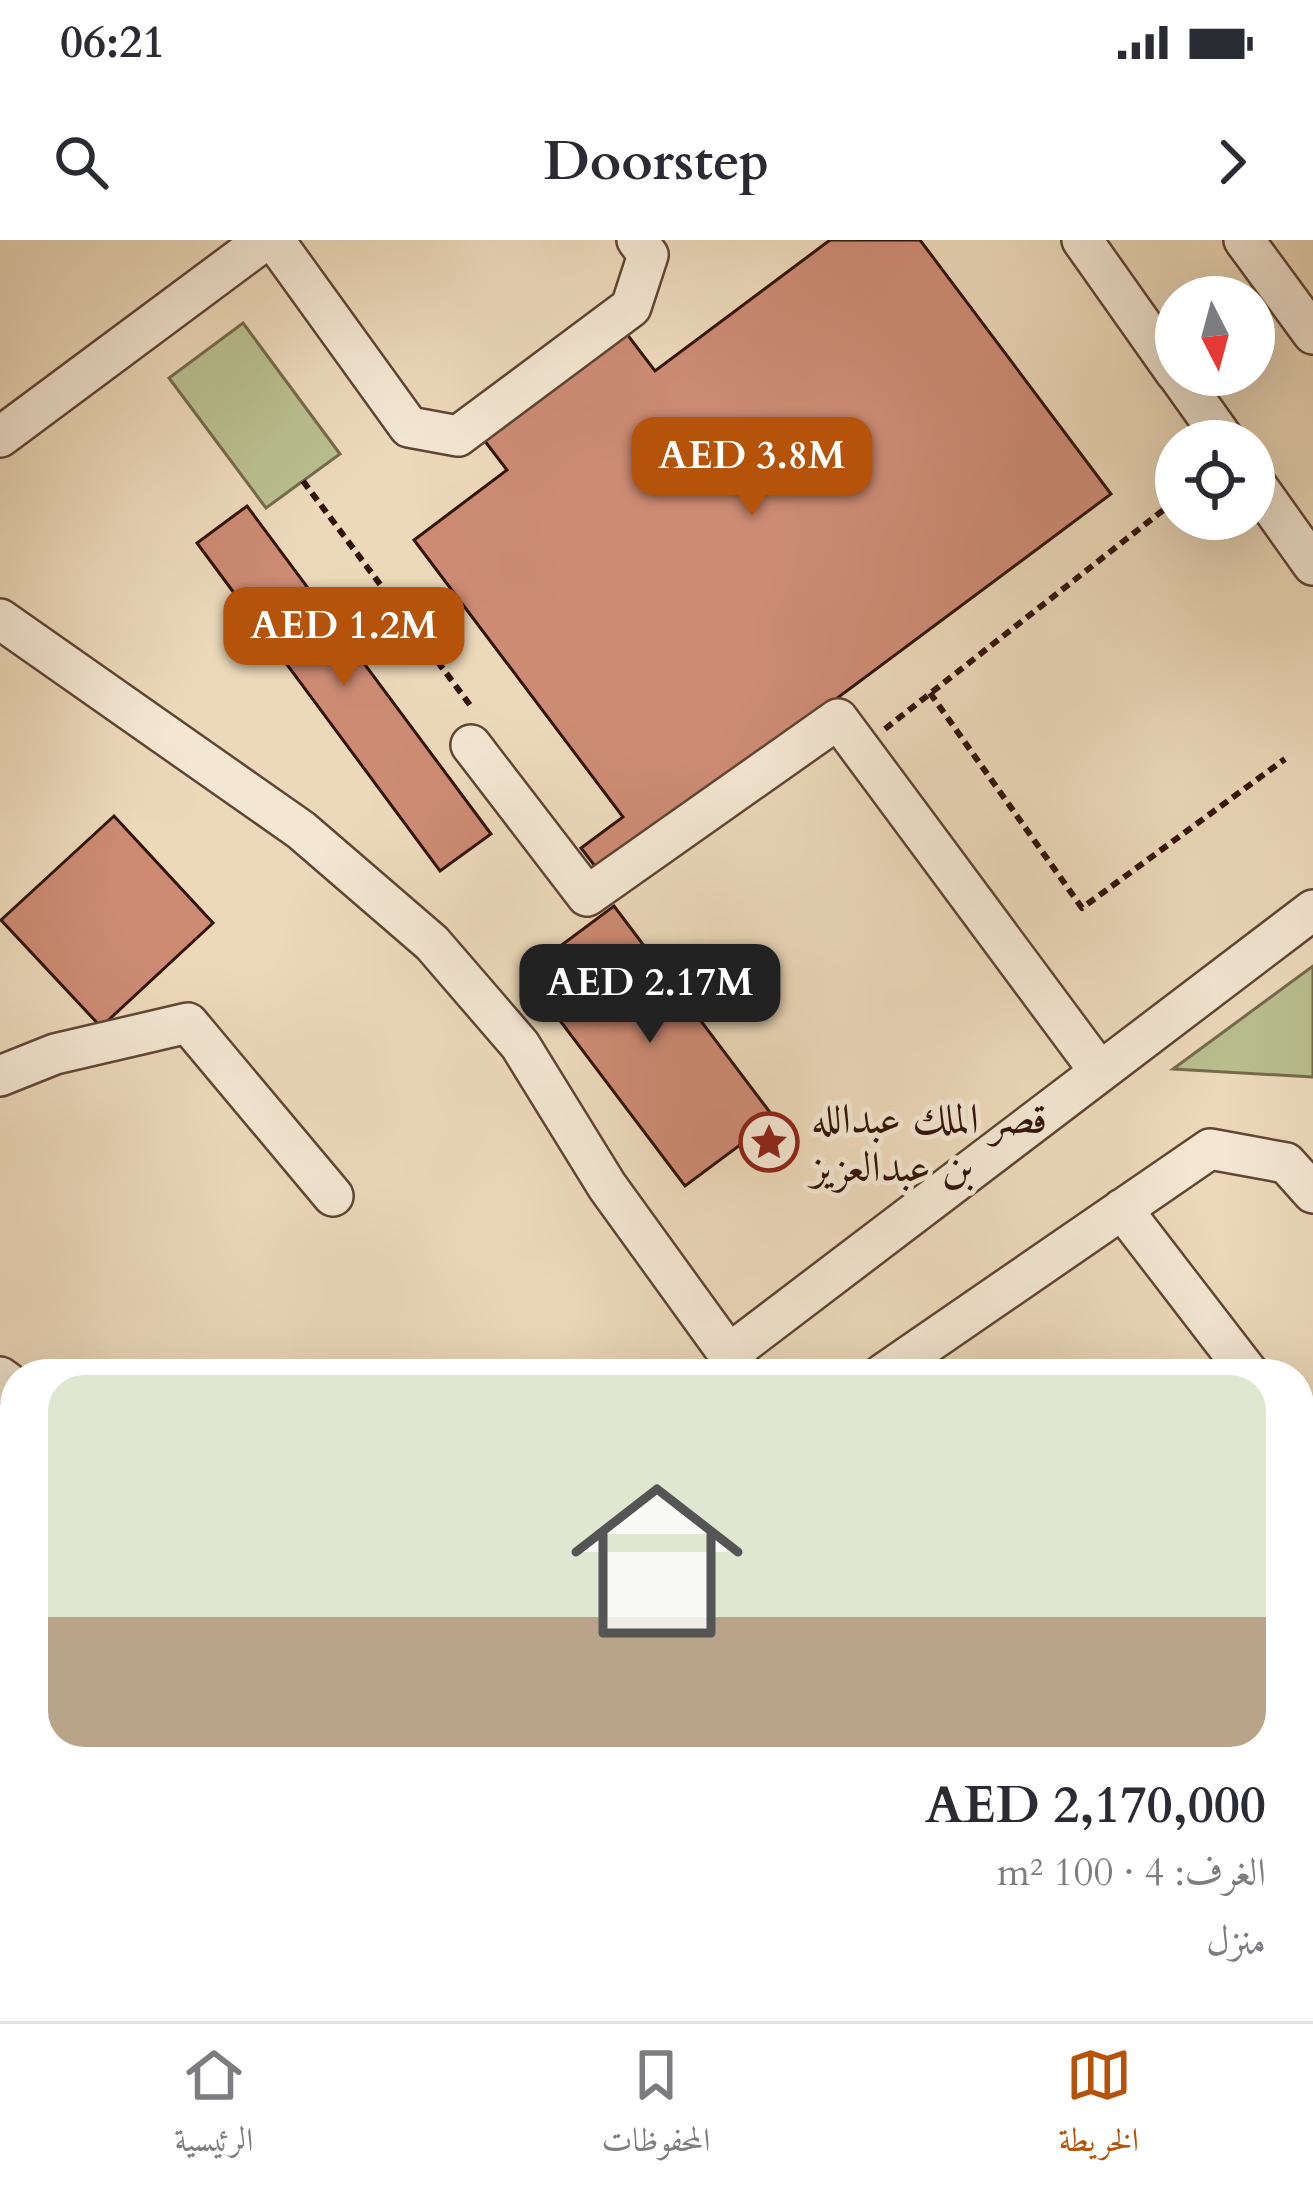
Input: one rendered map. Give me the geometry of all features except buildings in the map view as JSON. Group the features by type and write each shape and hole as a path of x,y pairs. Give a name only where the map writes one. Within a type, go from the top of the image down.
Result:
{"street":[{"path":"0,437 265,240"},
{"path":"274,240 409,428 458,436 631,307 648,255 638,240"},
{"path":"1082,240 1155,343"},
{"path":"1244,240 1313,334"},
{"path":"1275,512 1313,565"},
{"path":"0,619 301,830 432,943 520,1045 607,1186 732,1359"},
{"path":"474,729 587,896 838,719 863,746 1100,1072"},
{"path":"742,1359 1100,1072 1313,910"},
{"path":"0,1076 55,1054 188,1023 333,1196"},
{"path":"905,1359 1210,1148 1286,1163 1313,1193"},
{"path":"1123,1209 1238,1359"}],"path":[{"path":"303,481 474,729"},
{"path":"863,746 1155,516"},
{"path":"930,693 1082,908 1285,759"}],"green space":[{"path":"243,323 340,454 266,508 169,378"},
{"path":"1313,966 1313,1077 1173,1069"}],"place":[{"name":"قصر الملك عبدالله بن عبدالعزيز","path":"769,1142"}]}
